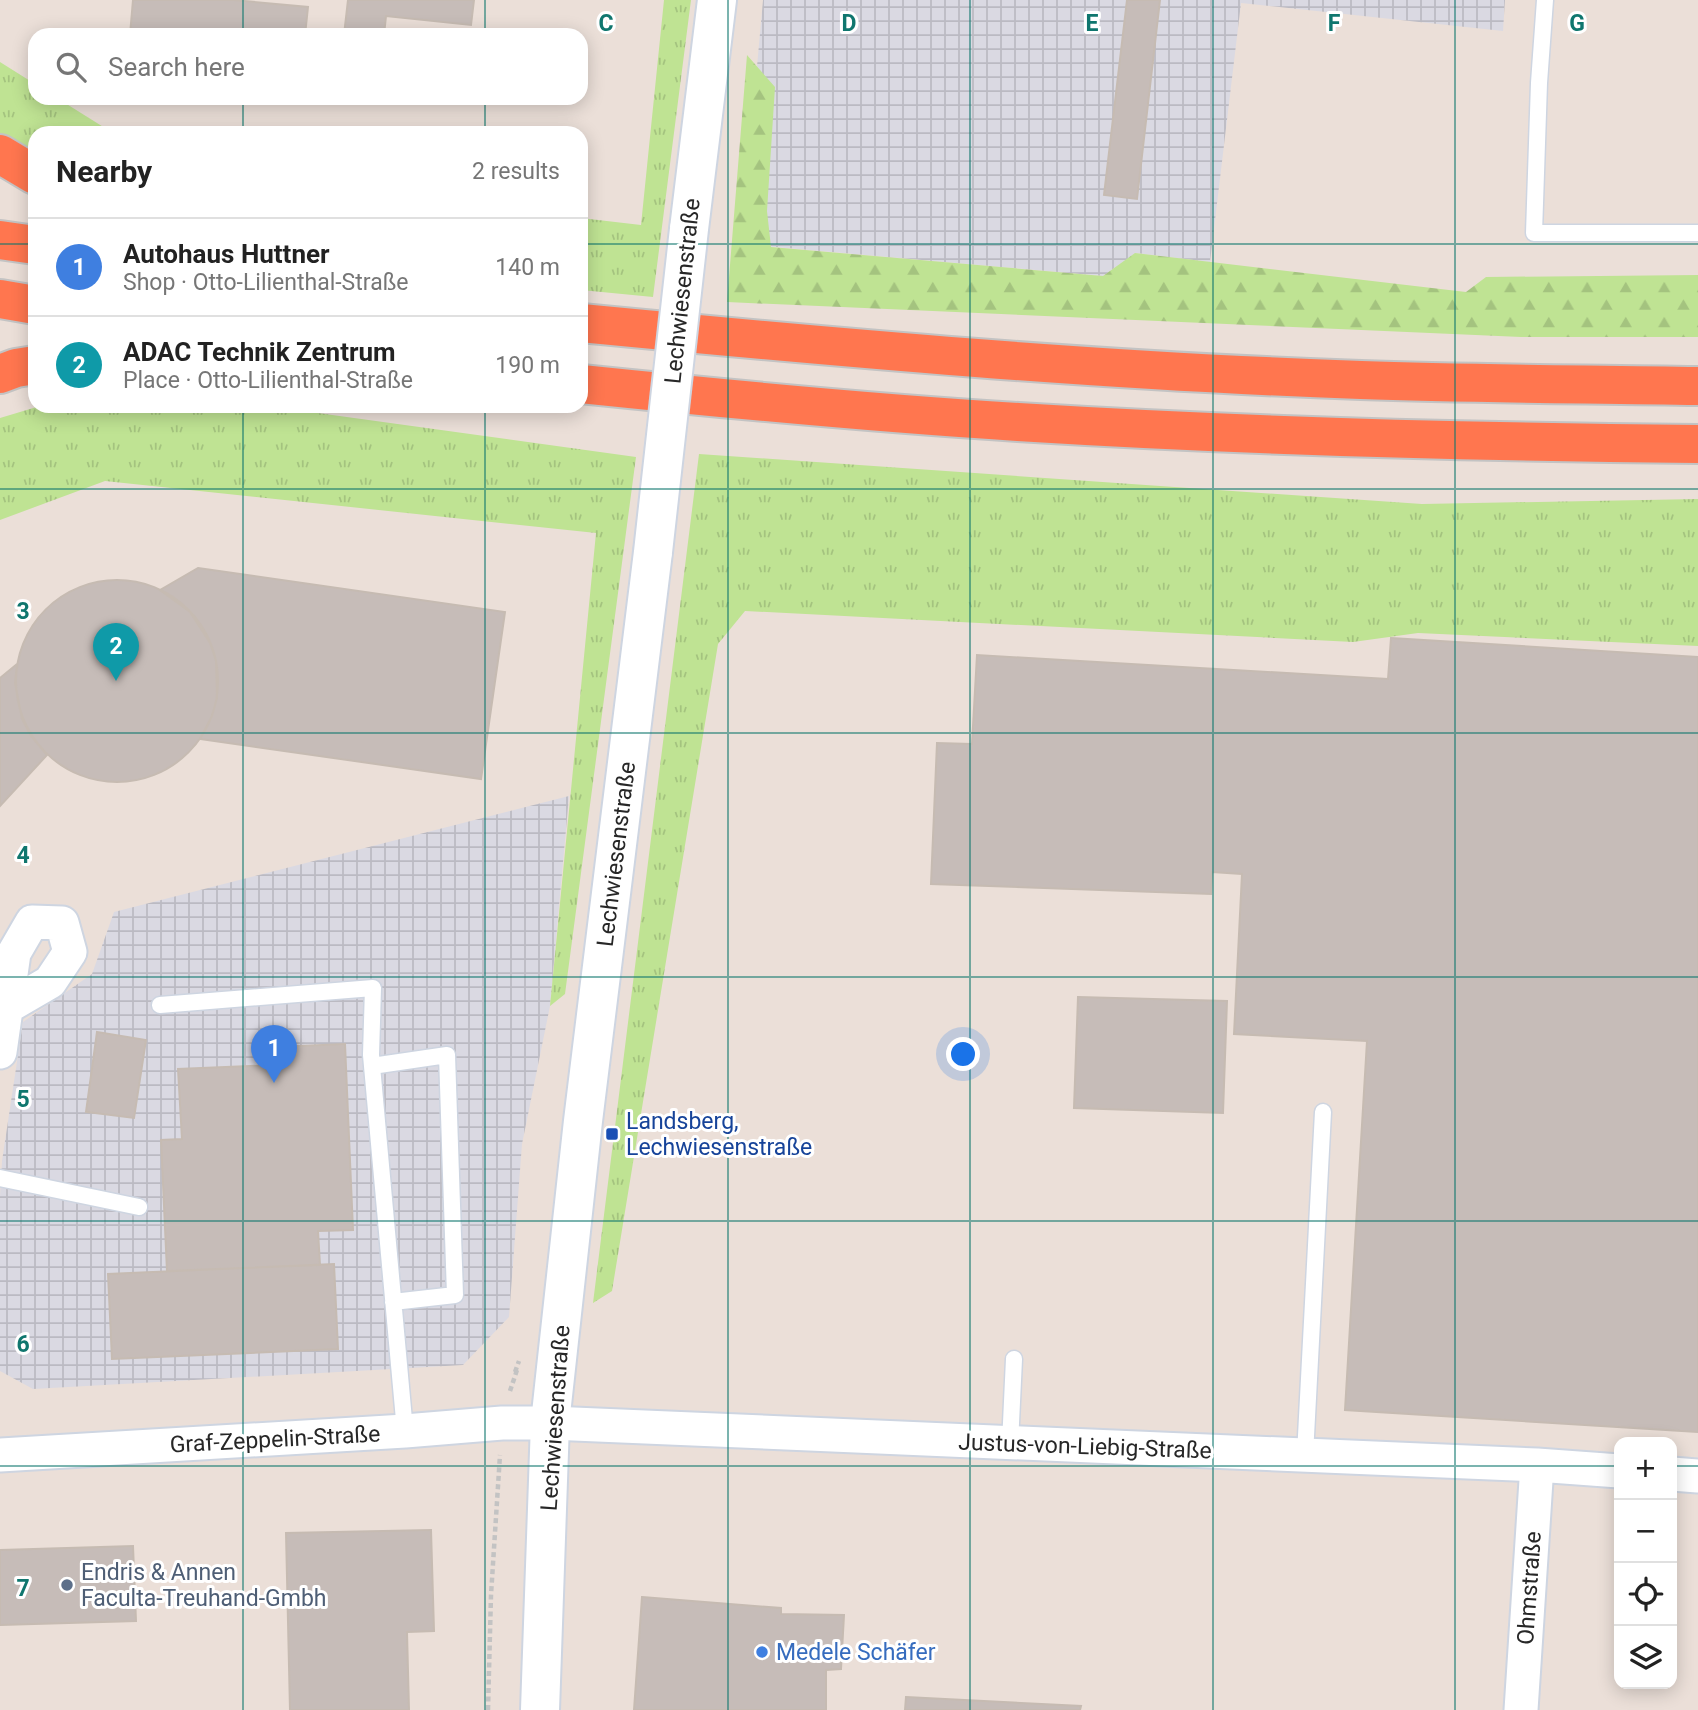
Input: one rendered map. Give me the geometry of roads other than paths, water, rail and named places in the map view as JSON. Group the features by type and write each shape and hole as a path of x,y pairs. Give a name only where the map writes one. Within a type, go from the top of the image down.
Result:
{"highway":[{"path":"0,154 28,171"},
{"path":"0,240 28,244"},
{"path":"0,299 28,304"},
{"path":"588,324 1021,362 1359,380 1698,386"},
{"path":"0,374 28,366"},
{"path":"588,385 771,403 1018,422 1407,440 1698,444"}],"street":[{"name":"Lechwiesenstraße","path":"540,1710 550,1423 584,1107 653,551 717,0"},
{"path":"0,1052 7,1007"},
{"name":"Graf-Zeppelin-Straße","path":"0,1455 502,1423 550,1423"},
{"name":"Justus-von-Liebig-Straße","path":"550,1423 1537,1465 1614,1471"},
{"name":"Ohmstraße","path":"1521,1710 1537,1465"},
{"path":"1677,1474 1698,1476"}],"lane":[{"path":"1545,0 1534,233 1698,233"},
{"path":"160,1005 373,988 372,1066 405,1431"},
{"path":"372,1066 447,1055 455,1295 393,1302"},
{"path":"1305,1455 1323,1112"},
{"path":"0,1178 139,1207"},
{"path":"1010,1444 1014,1359"}],"place":[{"name":"ADAC Technik Zentrum","path":"116,681"},
{"name":"Autohaus Huttner","path":"274,1083"},
{"name":"Landsberg, Lechwiesenstraße","path":"612,1134"},
{"name":"Endris & Annen Faculta-Treuhand-Gmbh","path":"67,1585"},
{"name":"Medele Schäfer","path":"762,1652"}]}
